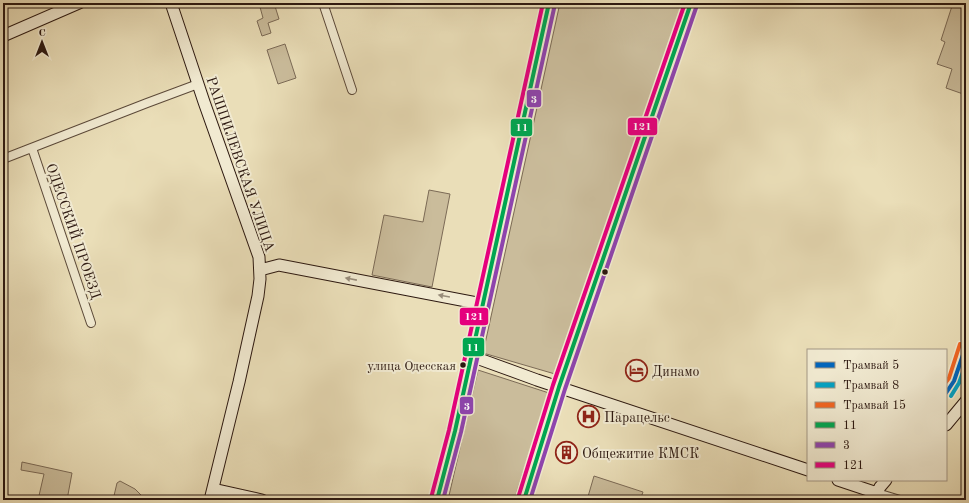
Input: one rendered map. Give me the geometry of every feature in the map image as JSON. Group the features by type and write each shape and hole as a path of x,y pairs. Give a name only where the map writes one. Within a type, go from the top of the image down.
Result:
{"main road":[{"path":"437,500 471,356 549,3"},
{"path":"524,500 559,387 691,3"}],"street":[{"path":"3,36 79,3"},
{"name":"РАШПИЛЕВСКАЯ УЛИЦА","path":"171,3 259,257 260,279 257,303 210,500"},
{"path":"323,3 352,90"},
{"path":"3,159 198,84"},
{"name":"ОДЕССКИЙ ПРОЕЗД","path":"32,148 91,323"},
{"path":"260,270 279,265 482,304"},
{"path":"471,356 807,470"},
{"path":"947,424 966,401"},
{"path":"840,481 875,496 900,500"},
{"path":"875,496 885,481"},
{"path":"213,488 262,500"}],"shaded area":[{"path":"274,3 279,19 268,23 271,33 262,36 257,21 263,18 260,7"},
{"path":"560,3 684,3 555,374 483,353"},
{"path":"953,3 966,3 966,95 946,88 952,69 937,64 945,42 941,40"},
{"path":"285,44 296,78 278,84 267,50"},
{"path":"429,190 450,194 432,287 372,275 384,215 423,222"},
{"path":"478,370 549,393 514,500 448,500"},
{"path":"22,462 72,473 67,500 38,500 44,474 21,470"},
{"path":"594,476 643,492 640,500 587,500"},
{"path":"120,481 135,489 146,500 113,500 117,483"}],"tram line":[{"name":"15","path":"947,381 960,344"},
{"name":"5","path":"947,392 954,381 966,346"},
{"name":"8","path":"951,396 959,383 966,364"}],"transit line":[{"name":"121","path":"431,498 449,430 543,3"},
{"name":"11","path":"437,500 455,431 549,3"},
{"name":"121","path":"518,498 553,385 685,3"},
{"name":"11","path":"524,500 559,387 691,3"},
{"name":"3","path":"443,500 461,432 555,4"},
{"name":"3","path":"530,500 565,389 697,5"}],"place":[{"name":"улица Одесская","path":"463,365"},
{"name":"Динамо","path":"636,371"},
{"name":"Парацельс","path":"589,417"},
{"name":"Общежитие КМСК","path":"567,453"}]}
